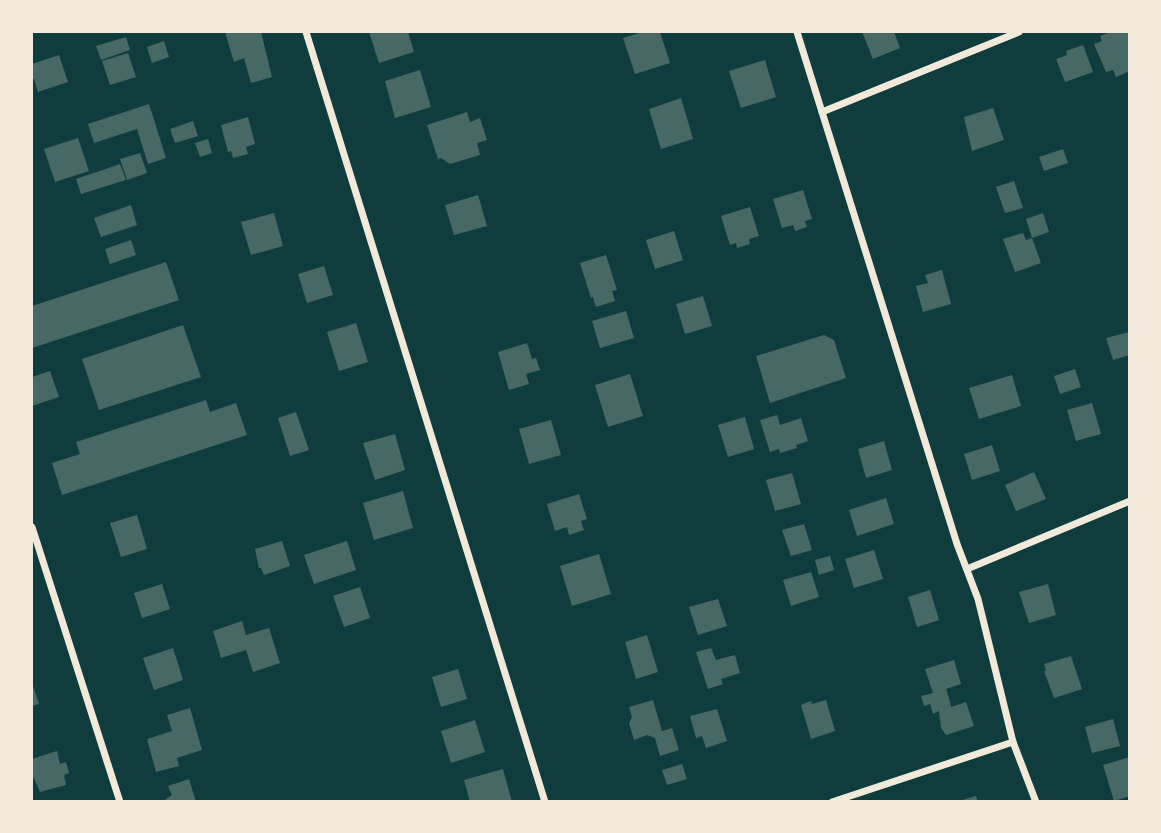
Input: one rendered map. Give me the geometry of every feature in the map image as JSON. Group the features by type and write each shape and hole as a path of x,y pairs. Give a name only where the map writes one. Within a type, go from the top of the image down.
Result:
{"street":[{"path":"306,32 545,802"},
{"path":"797,32 948,518 978,599 1013,742 1036,802"},
{"path":"821,112 1019,32"},
{"path":"967,569 1129,501"},
{"path":"32,527 120,802"},
{"path":"832,802 1013,742"}],"building":[{"path":"225,32 261,32 272,77 251,83 244,58 234,62"},
{"path":"369,32 408,32 414,52 379,63"},
{"path":"643,32 660,32 670,63 635,74 623,38"},
{"path":"862,32 894,32 900,48 873,59"},
{"path":"1111,32 1130,32 1130,71 1116,77 1113,70 1106,72 1094,44 1102,41 1100,36"},
{"path":"126,37 130,50 101,60 96,46"},
{"path":"164,41 169,57 152,63 147,47"},
{"path":"1083,45 1093,72 1065,82 1056,59 1067,55 1066,51"},
{"path":"128,53 136,77 110,85 102,61"},
{"path":"59,55 68,82 38,92 32,79 32,64"},
{"path":"765,60 776,97 741,108 729,71"},
{"path":"420,70 431,107 395,118 385,81"},
{"path":"681,98 693,139 661,149 649,109"},
{"path":"149,104 166,158 148,164 137,129 94,143 88,124"},
{"path":"993,108 1004,140 972,151 964,117"},
{"path":"467,112 470,122 480,118 487,140 477,143 480,155 450,164 438,159 427,125"},
{"path":"248,117 255,144 246,147 248,154 233,158 231,151 228,152 221,125"},
{"path":"193,121 198,136 175,143 170,129"},
{"path":"78,138 89,171 55,182 44,149"},
{"path":"208,139 212,153 200,157 195,143"},
{"path":"1063,149 1068,163 1044,171 1039,157"},
{"path":"140,153 147,173 127,180 120,159"},
{"path":"120,164 126,180 81,194 76,179"},
{"path":"1014,181 1023,208 1005,213 996,187"},
{"path":"803,190 812,219 805,221 807,227 795,231 793,225 782,228 773,199"},
{"path":"478,195 487,226 454,235 445,205"},
{"path":"131,205 137,225 101,237 94,218"},
{"path":"750,207 759,236 749,239 750,244 737,248 736,243 730,245 721,216"},
{"path":"274,213 283,246 251,255 241,222"},
{"path":"1043,213 1049,232 1032,238 1026,219"},
{"path":"674,231 683,260 655,269 646,240"},
{"path":"1023,233 1026,240 1032,238 1041,263 1015,272 1003,239"},
{"path":"131,240 136,255 110,264 105,249"},
{"path":"606,255 617,290 612,291 615,301 596,307 580,263"},
{"path":"166,262 179,300 32,348 32,306"},
{"path":"324,266 333,295 307,303 298,274"},
{"path":"942,270 951,304 923,312 916,286 928,283 925,275"},
{"path":"703,296 712,326 685,334 676,304"},
{"path":"626,311 634,338 600,348 592,321"},
{"path":"356,323 368,362 339,371 327,332"},
{"path":"183,325 201,377 99,410 82,359"},
{"path":"1129,332 1130,355 1113,360 1106,338"},
{"path":"824,335 834,340 846,378 770,403 756,356"},
{"path":"527,343 532,359 536,358 540,370 526,374 529,384 509,390 498,352"},
{"path":"1075,369 1081,387 1060,394 1054,376"},
{"path":"50,371 59,397 32,406 32,377"},
{"path":"630,374 643,416 608,427 595,385"},
{"path":"1012,375 1021,406 979,419 969,388"},
{"path":"206,400 210,412 236,403 247,435 62,495 52,463 80,454 76,442"},
{"path":"1092,403 1101,434 1076,441 1067,410"},
{"path":"296,412 309,450 290,456 278,418"},
{"path":"777,415 780,425 801,418 808,441 796,445 797,448 780,453 779,449 770,452 760,420"},
{"path":"745,417 754,449 728,457 718,425"},
{"path":"551,420 561,455 529,464 519,429"},
{"path":"395,434 405,470 375,480 363,443"},
{"path":"884,441 892,470 866,478 858,449"},
{"path":"992,445 1000,471 972,480 964,454"},
{"path":"1034,472 1046,499 1016,511 1005,485"},
{"path":"792,473 801,504 775,511 766,480"},
{"path":"403,491 413,528 374,540 363,503"},
{"path":"579,494 587,519 581,521 584,530 569,535 567,527 555,531 547,504"},
{"path":"886,498 894,524 857,536 849,510"},
{"path":"137,515 147,549 121,557 110,523"},
{"path":"804,524 812,550 791,556 782,530"},
{"path":"282,541 290,566 264,575 259,568 255,549"},
{"path":"347,541 356,570 314,584 304,555"},
{"path":"874,550 883,579 854,588 845,559"},
{"path":"599,554 611,594 572,606 560,566"},
{"path":"830,556 834,570 819,575 815,560"},
{"path":"811,572 819,597 791,606 783,580"},
{"path":"162,584 170,609 142,618 134,593"},
{"path":"1048,584 1056,615 1029,623 1019,592"},
{"path":"360,587 370,618 344,627 333,596"},
{"path":"930,590 939,620 917,627 908,597"},
{"path":"718,599 727,626 698,635 689,607"},
{"path":"242,621 246,635 269,628 280,663 253,672 246,650 221,658 213,631"},
{"path":"647,635 658,672 636,679 625,642"},
{"path":"173,648 183,680 154,690 143,658"},
{"path":"711,648 716,660 735,655 740,673 721,679 723,684 708,689 696,652"},
{"path":"1071,656 1082,689 1054,698 1044,664"},
{"path":"954,660 961,684 946,689 951,707 966,702 974,726 946,735 941,728 939,711 933,714 930,704 924,706 921,696 933,693 925,669"},
{"path":"458,669 467,699 441,707 432,677"},
{"path":"32,683 39,704 32,706"},
{"path":"653,700 662,731 672,728 679,750 660,756 655,738 647,735 634,740 629,723 632,717 629,707"},
{"path":"826,700 835,731 811,739 801,705"},
{"path":"190,708 202,750 177,758 179,766 156,772 147,739 172,731 167,715"},
{"path":"717,709 727,741 706,748 702,736 696,738 690,716"},
{"path":"1113,719 1120,746 1092,753 1085,727"},
{"path":"475,720 485,752 451,763 441,731"},
{"path":"57,751 60,764 66,762 69,773 64,775 66,785 40,792 32,774 32,759"},
{"path":"1130,757 1130,796 1114,801 1103,765"},
{"path":"682,764 687,779 667,785 662,770"},
{"path":"503,769 512,802 470,802 464,780"},
{"path":"189,779 196,802 162,802 172,795 168,786"},
{"path":"976,796 978,802 959,802 959,801"}]}
